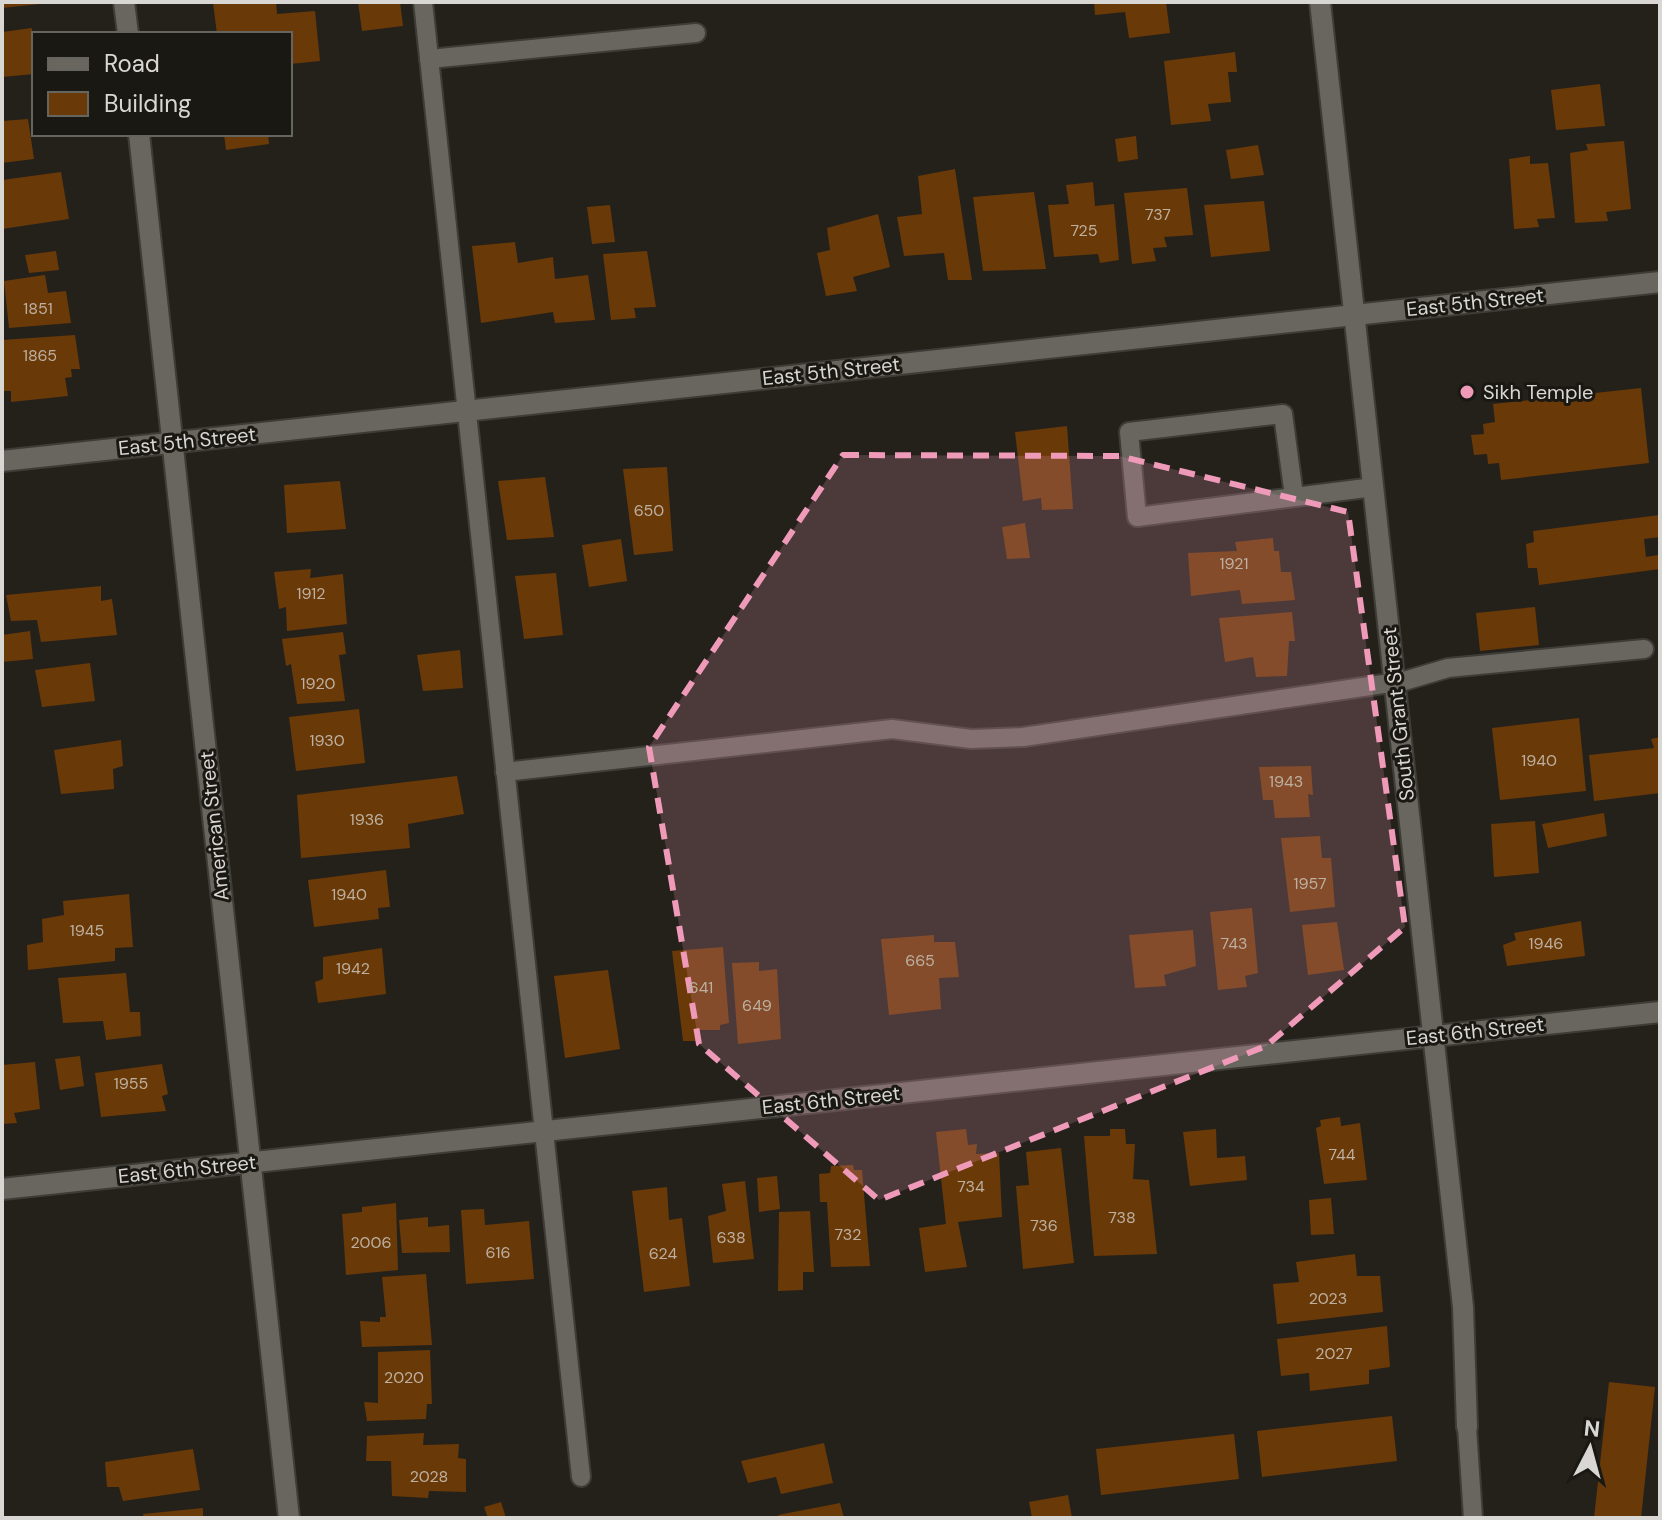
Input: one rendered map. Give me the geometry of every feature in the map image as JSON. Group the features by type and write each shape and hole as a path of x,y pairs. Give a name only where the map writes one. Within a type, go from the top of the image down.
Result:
{"street":[{"path":"124,2 128,32"},
{"name":"South Grant Street","path":"1320,2 1463,1307 1467,1427"},
{"name":"American Street","path":"139,136 289,1518"},
{"name":"East 5th Street","path":"2,461 1660,282"},
{"name":"East 6th Street","path":"2,1189 1660,1012"}],"lane":[{"path":"423,2 581,1477"},
{"path":"429,59 696,33"},
{"path":"1294,496 1283,414 1129,432 1137,517 1374,487"},
{"path":"505,772 892,729 971,739 1023,737 1395,682 1448,668 1644,649"},
{"path":"1467,1427 1473,1518"}],"highlighted area":[{"path":"843,455 1119,456 1348,512 1405,927 1266,1046 879,1200 699,1044 649,747"}],"building":[{"path":"2,2 40,2 40,4 2,8"},
{"path":"276,2 277,14 315,11 320,61 292,64 292,32 217,32 213,3"},
{"path":"358,2 400,2 403,26 362,31"},
{"path":"1094,2 1166,2 1170,33 1129,38 1125,12 1095,15"},
{"path":"32,28 32,74 2,77 2,32"},
{"path":"1235,52 1237,72 1228,72 1231,102 1208,104 1211,121 1171,125 1164,61"},
{"path":"1600,84 1605,126 1556,130 1551,90"},
{"path":"28,119 34,159 2,163 2,121"},
{"path":"224,136 268,136 269,144 226,150"},
{"path":"1136,136 1138,159 1118,162 1115,139"},
{"path":"1624,141 1631,209 1606,212 1608,221 1575,223 1570,153 1588,150 1586,144"},
{"path":"1258,145 1264,175 1231,179 1226,150"},
{"path":"1530,156 1530,164 1548,163 1555,218 1537,219 1539,227 1514,229 1509,159"},
{"path":"955,169 972,280 948,280 944,253 904,256 897,217 922,214 918,176"},
{"path":"61,172 69,219 2,229 2,180"},
{"path":"1093,182 1095,206 1114,204 1119,260 1100,263 1098,254 1054,257 1048,205 1069,204 1066,185"},
{"path":"1187,188 1193,235 1164,237 1167,247 1153,248 1156,261 1132,264 1124,193"},
{"path":"1034,192 1046,269 983,271 973,197"},
{"path":"1264,201 1270,251 1211,257 1204,205"},
{"path":"610,205 615,242 592,244 587,207"},
{"path":"878,214 890,267 853,277 857,291 826,296 817,253 830,250 827,228"},
{"path":"515,242 518,263 553,257 555,279 588,275 595,320 555,323 553,312 481,323 472,246"},
{"path":"56,251 59,270 29,273 25,255"},
{"path":"647,251 656,307 634,308 636,318 611,320 603,254"},
{"path":"45,275 48,293 66,291 71,323 9,328 4,281"},
{"path":"75,335 80,369 71,369 72,377 65,378 68,396 11,402 11,391 2,391 2,340"},
{"path":"1641,388 1649,463 1501,480 1499,463 1488,464 1487,454 1474,455 1471,435 1484,434 1483,424 1495,422 1493,404"},
{"path":"1067,426 1073,509 1042,510 1041,498 1023,501 1015,432"},
{"path":"667,467 673,551 634,555 623,469"},
{"path":"545,477 554,537 507,540 498,481"},
{"path":"340,481 346,529 287,533 284,485"},
{"path":"1660,515 1660,537 1644,539 1646,557 1658,555 1660,569 1539,585 1537,568 1528,568 1526,544 1534,542 1533,531"},
{"path":"1025,523 1030,558 1007,559 1002,527"},
{"path":"1273,538 1274,551 1279,551 1281,572 1291,572 1295,600 1242,604 1240,590 1191,596 1188,553 1237,551 1235,542"},
{"path":"621,539 627,581 589,587 582,545"},
{"path":"311,569 310,578 343,574 347,624 287,631 286,607 279,609 274,572"},
{"path":"556,573 563,635 524,639 515,576"},
{"path":"101,586 101,601 112,599 117,635 41,642 37,620 11,621 6,595"},
{"path":"1535,607 1539,645 1480,651 1476,613"},
{"path":"1292,612 1295,641 1289,641 1287,676 1256,677 1253,657 1225,662 1219,618"},
{"path":"30,631 33,659 2,662 2,635"},
{"path":"343,632 346,654 339,655 345,701 297,704 291,664 286,666 282,639"},
{"path":"460,650 463,688 423,691 417,655"},
{"path":"90,663 95,701 42,707 35,670"},
{"path":"359,709 365,763 296,771 289,717"},
{"path":"1579,718 1586,791 1500,800 1492,728"},
{"path":"1660,737 1660,793 1594,801 1589,755 1654,748 1651,739"},
{"path":"121,740 123,766 113,769 114,789 61,794 54,750"},
{"path":"1311,766 1313,795 1308,794 1310,817 1275,818 1273,800 1263,800 1259,767"},
{"path":"457,776 464,814 408,824 410,848 301,858 297,795"},
{"path":"1604,813 1607,836 1548,848 1542,824"},
{"path":"1535,821 1539,873 1494,877 1491,824"},
{"path":"1320,836 1322,858 1331,858 1335,907 1290,912 1281,838"},
{"path":"386,870 390,907 378,908 379,919 314,927 308,880"},
{"path":"129,894 133,947 115,948 115,961 28,970 27,945 43,942 42,919 64,915 63,901"},
{"path":"1252,908 1258,973 1245,976 1247,987 1218,990 1210,912"},
{"path":"1581,921 1585,956 1507,966 1503,945 1516,940 1514,933"},
{"path":"1337,922 1344,970 1308,975 1302,925"},
{"path":"1193,930 1196,966 1164,975 1166,986 1135,988 1129,935"},
{"path":"934,935 934,942 955,942 959,977 939,978 941,1009 889,1015 881,939"},
{"path":"723,947 729,1023 720,1025 720,1030 698,1030 701,1041 683,1041 672,951"},
{"path":"382,948 386,994 318,1003 315,982 323,979 323,957"},
{"path":"759,962 759,971 777,969 781,1039 738,1044 732,963"},
{"path":"608,970 620,1049 565,1058 554,976"},
{"path":"126,973 130,1012 140,1012 141,1036 106,1040 103,1021 63,1023 58,978"},
{"path":"80,1056 84,1086 60,1090 55,1059"},
{"path":"35,1062 40,1109 14,1113 17,1123 2,1124 2,1065"},
{"path":"162,1064 168,1094 162,1096 166,1111 101,1117 95,1073"},
{"path":"1340,1117 1341,1126 1360,1123 1367,1180 1324,1184 1316,1128 1321,1126 1320,1120"},
{"path":"966,1129 968,1145 977,1144 976,1154 999,1153 1002,1217 958,1222 967,1267 925,1272 919,1228 946,1224 936,1132"},
{"path":"1110,1129 1125,1129 1126,1144 1135,1144 1133,1179 1149,1180 1157,1254 1094,1256 1084,1136 1110,1136"},
{"path":"1216,1129 1217,1158 1245,1156 1247,1180 1190,1186 1183,1132"},
{"path":"1061,1148 1074,1263 1023,1269 1016,1186 1029,1185 1026,1152"},
{"path":"853,1165 854,1170 862,1170 870,1266 831,1267 827,1202 820,1202 819,1174 830,1173 831,1166"},
{"path":"777,1176 780,1209 759,1212 757,1178"},
{"path":"745,1181 754,1259 713,1263 708,1216 726,1211 722,1184"},
{"path":"667,1187 669,1220 682,1218 690,1286 644,1292 632,1191"},
{"path":"1331,1198 1334,1234 1311,1235 1309,1200"},
{"path":"396,1203 398,1270 346,1275 342,1214 362,1212 362,1207"},
{"path":"484,1209 485,1225 529,1221 534,1279 466,1284 461,1210"},
{"path":"810,1211 814,1272 803,1272 803,1290 778,1291 779,1212"},
{"path":"428,1217 428,1227 449,1225 450,1252 402,1253 399,1220"},
{"path":"1355,1254 1357,1276 1380,1276 1383,1312 1277,1324 1273,1284 1299,1282 1296,1262"},
{"path":"426,1274 432,1345 362,1347 360,1321 380,1322 380,1317 386,1317 382,1277"},
{"path":"1387,1326 1390,1367 1369,1370 1369,1384 1310,1391 1309,1373 1281,1376 1277,1339"},
{"path":"430,1350 432,1404 427,1404 426,1419 367,1421 364,1402 378,1403 378,1352"},
{"path":"1609,1382 1655,1387 1641,1518 1594,1518"},
{"path":"1392,1416 1397,1461 1262,1477 1257,1431"},
{"path":"424,1433 423,1445 459,1444 458,1458 466,1459 466,1492 429,1491 428,1498 392,1496 391,1461 366,1461 367,1436"},
{"path":"1234,1434 1239,1479 1101,1495 1096,1449"},
{"path":"824,1443 833,1483 781,1494 776,1477 748,1483 741,1461"},
{"path":"193,1449 200,1490 123,1501 119,1487 107,1487 105,1462"},
{"path":"1068,1495 1072,1518 1032,1518 1029,1502"},
{"path":"501,1502 506,1518 488,1518 484,1507"},
{"path":"840,1503 844,1518 779,1518 778,1515"},
{"path":"203,1508 203,1518 144,1518 143,1514"}],"place":[{"name":"Sikh Temple","path":"1467,392"}]}
